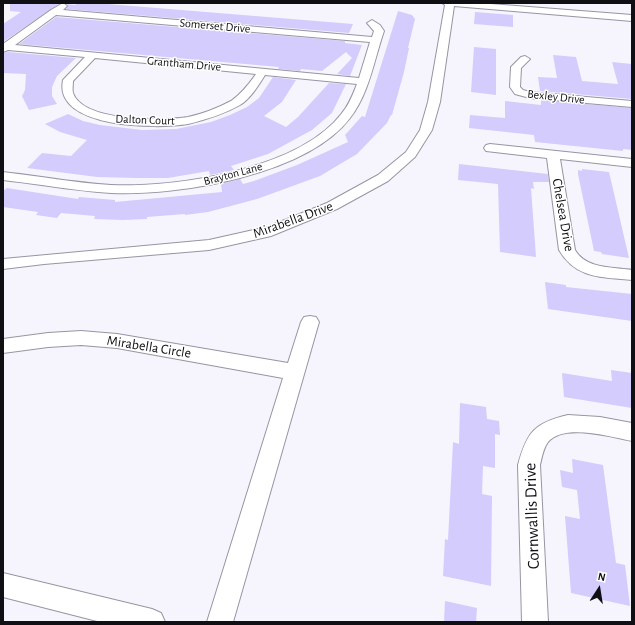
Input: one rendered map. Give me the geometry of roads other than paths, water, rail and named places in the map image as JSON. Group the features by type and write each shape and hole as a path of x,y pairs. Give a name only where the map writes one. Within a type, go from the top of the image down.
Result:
{"street":[{"path":"4,48 67,3"},
{"path":"446,3 631,15"},
{"name":"Mirabella Drive","path":"3,264 44,258 152,251 209,244 270,231 332,206 382,178 411,154 426,130 434,102 450,3"},
{"path":"499,3 631,15"},
{"name":"Somerset Drive","path":"54,12 376,40"},
{"path":"372,23 379,29 376,40"},
{"name":"Brayton Lane","path":"3,176 80,186 128,189 180,186 238,174 295,154 325,135 340,122 351,108 376,40"},
{"name":"Grantham Drive","path":"4,48 362,81"},
{"name":"Dalton Court","path":"93,56 68,80 67,94 71,101 78,107 104,118 140,122 181,121 198,118 229,106 247,94 262,72"},
{"name":"Bexley Drive","path":"525,59 518,64 515,70 515,87 519,92 530,95 632,104"},
{"name":"Chelsea Drive","path":"490,148 632,163"},
{"name":"Chelsea Drive","path":"553,155 569,256 573,261 588,268 632,275"},
{"path":"220,622 310,322"},
{"name":"Mirabella Circle","path":"3,346 48,340 81,338 157,347 294,372"},
{"name":"Cornwallis Drive","path":"535,622 529,465 530,454 534,444 548,429 572,424 585,424 632,432"},
{"path":"3,585 152,622"}]}
